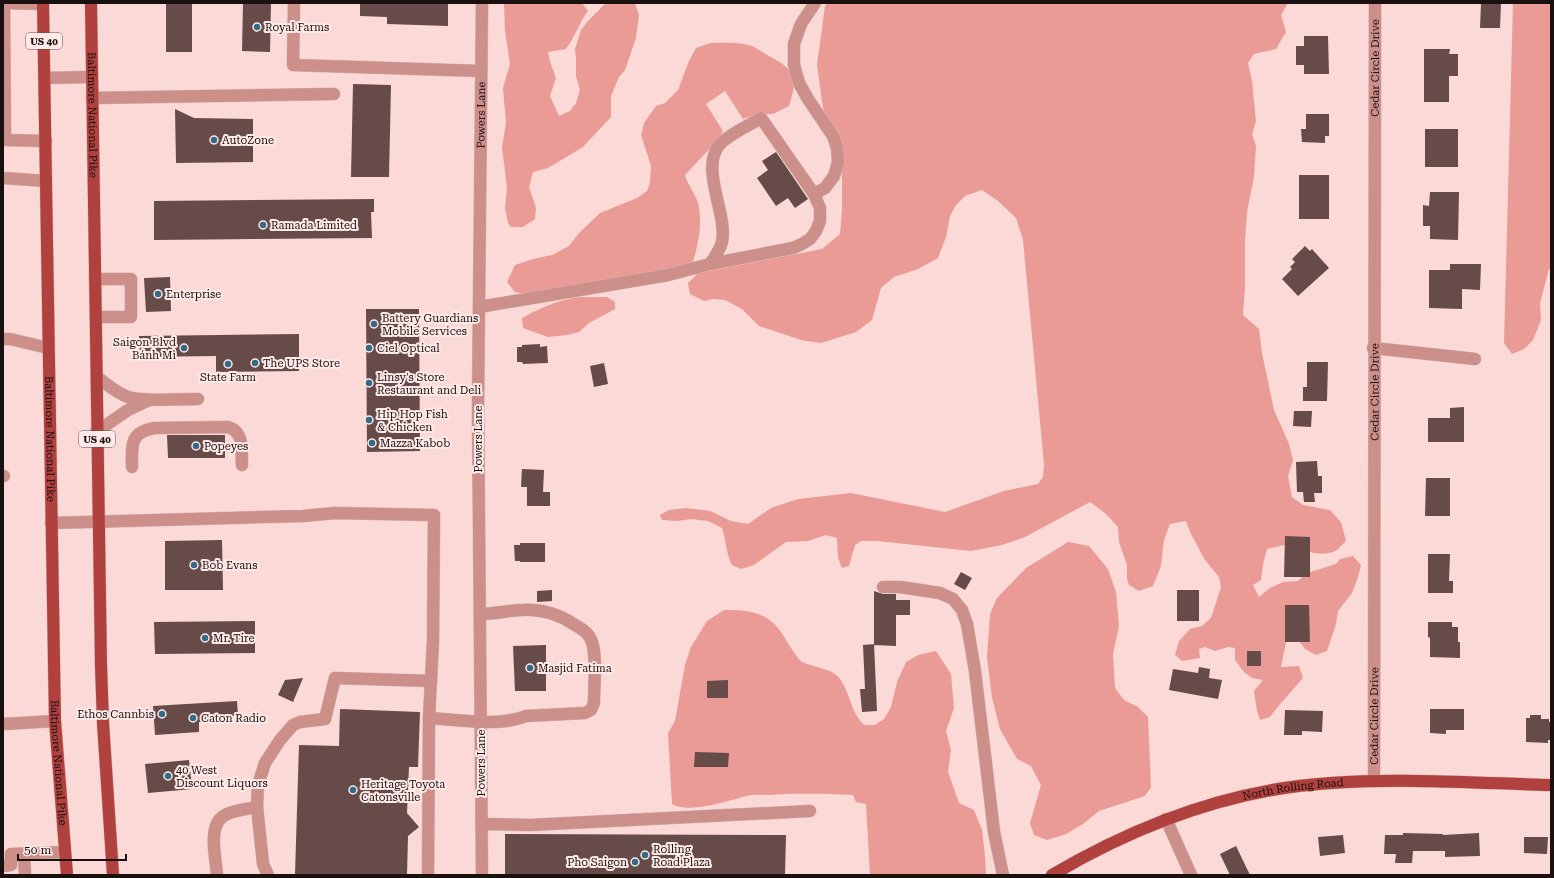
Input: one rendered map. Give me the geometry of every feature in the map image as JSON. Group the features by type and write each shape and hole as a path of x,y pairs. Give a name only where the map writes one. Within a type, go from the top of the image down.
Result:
{"main road":[{"name":"Baltimore National Pike","path":"91,3 97,377 96,432 103,723 113,875"},
{"name":"Baltimore National Pike","path":"44,4 48,348 55,721 64,852 67,875"},
{"name":"North Rolling Road","path":"1052,875 1115,841 1166,818 1260,792 1291,787 1374,780 1551,785"}],"street":[{"path":"44,4 4,3 4,141 46,141"},
{"path":"294,3 293,65 481,71"},
{"name":"Powers Lane","path":"482,3 478,406 482,875"},
{"path":"814,194 825,188 834,176 838,162 837,148 833,136 799,83 794,65 794,44 801,24 815,3"},
{"name":"Cedar Circle Drive","path":"1374,780 1373,348 1375,3"},
{"path":"45,78 92,77"},
{"path":"92,98 334,94"},
{"path":"480,307 668,275 710,264 779,252 802,244 813,235 820,222 820,208 814,194 762,118 726,138 716,150 713,159 713,172 722,229 722,243 710,264"},
{"path":"3,178 46,180"},
{"path":"95,279 131,279 132,317 96,317"},
{"path":"3,339 10,339 48,348"},
{"path":"1373,348 1475,359"},
{"path":"97,377 129,398 198,398"},
{"path":"96,432 123,414 150,399"},
{"path":"132,467 132,445 134,438 146,429 155,428 228,427 234,429 239,433 242,465"},
{"path":"51,523 296,516 335,513 434,515 429,718 428,875"},
{"path":"883,587 900,587 940,593 953,599 962,610 967,624 975,671 994,832 1003,875"},
{"path":"429,718 508,721 517,720 526,716 585,713 591,710 594,703 594,649 592,640 586,632 572,623 550,613 524,610 498,614 480,614"},
{"path":"268,875 263,864 258,807 258,785 265,763 293,725 300,722 325,719 335,678 431,681"},
{"path":"3,724 55,721"},
{"path":"217,875 214,828 219,819 227,814 258,807"},
{"path":"482,824 530,825 810,811"},
{"path":"1166,818 1191,875"},
{"path":"3,866 11,865 11,854 64,852"},
{"path":"24,854 25,875"}],"shaded area":[{"path":"504,3 582,3 588,11 566,49 548,52 556,78 550,96 559,116 570,111 576,103 580,90 576,76 575,49 581,30 587,22 606,3 635,3 639,15 636,38 625,70 619,77 611,96 611,117 583,147 548,168 533,172 529,187 536,208 535,219 523,227 511,227 508,223 505,208 507,188 502,147 506,123 503,88 510,64 505,31"},
{"path":"827,3 1288,3 1281,15 1286,32 1276,49 1254,54 1248,63 1252,81 1256,121 1252,134 1256,146 1254,177 1247,212 1243,315 1259,329 1262,353 1274,410 1289,444 1293,460 1288,476 1292,497 1303,505 1330,510 1341,522 1346,541 1337,550 1326,554 1308,551 1293,543 1267,549 1261,580 1253,585 1259,597 1270,588 1283,582 1298,581 1307,573 1336,564 1340,559 1353,556 1361,565 1352,593 1338,611 1336,624 1327,651 1316,655 1305,649 1289,627 1281,667 1299,666 1303,678 1270,717 1260,720 1257,711 1254,691 1263,680 1252,678 1244,672 1235,660 1235,648 1228,647 1215,651 1205,647 1199,649 1200,658 1182,661 1175,655 1179,641 1190,629 1202,626 1211,618 1221,587 1219,577 1205,560 1186,521 1170,524 1164,540 1161,566 1153,586 1139,591 1129,585 1127,579 1127,565 1119,542 1118,527 1106,514 1090,502 1025,537 1002,545 971,551 877,541 861,541 855,545 849,566 842,568 838,558 837,538 826,535 808,541 786,542 754,565 741,569 732,565 730,561 722,528 708,521 691,519 677,521 662,520 660,515 669,510 686,508 710,511 731,521 748,524 771,508 798,499 851,493 945,512 1004,491 1038,484 1043,477 1044,464 1023,240 1016,218 998,201 982,190 965,196 956,205 950,216 946,237 938,258 918,269 894,277 881,288 872,320 856,332 821,343 801,340 759,326 742,309 725,300 713,299 704,301 690,294 688,283 698,273 822,249 840,234 842,209 842,168 830,124 823,108 817,65 825,6"},
{"path":"1513,3 1551,4 1551,269 1549,269 1540,303 1541,320 1533,340 1524,349 1512,354 1504,343"},
{"path":"710,43 739,43 755,48 788,69 794,80 794,87 789,106 773,114 759,114 743,119 725,91 706,104 723,131 716,142 685,175 697,199 700,218 699,234 692,265 530,295 515,292 507,282 515,265 552,255 569,246 579,233 600,213 637,198 647,191 650,183 651,166 641,135 644,123 656,106 665,103 678,90 689,61 696,48"},
{"path":"579,297 607,297 615,302 615,309 589,323 579,332 567,335 548,337 523,328 522,318 549,305 563,300"},
{"path":"1068,542 1089,546 1108,569 1116,592 1119,626 1113,654 1115,688 1124,700 1138,707 1148,717 1151,787 1145,796 1099,811 1083,824 1066,834 1047,840 1034,835 1030,823 1041,785 1031,766 1017,759 1000,729 992,698 987,657 990,614 997,598 1026,568"},
{"path":"724,610 749,611 763,616 775,625 781,632 802,662 830,671 839,677 853,709 864,725 875,725 884,719 891,707 897,682 906,662 918,655 936,651 951,674 954,708 946,731 951,750 948,772 959,803 974,810 982,830 986,875 870,875 866,804 856,802 853,795 755,795 709,806 688,808 679,807 672,804 668,733 675,721 685,665 691,647 707,621"}],"building":[{"path":"166,3 192,3 192,52 166,52"},
{"name":"Royal Farms","path":"243,3 271,3 270,52 242,51"},
{"path":"360,3 448,3 448,26 387,24 387,17 360,16"},
{"path":"1481,4 1501,4 1500,28 1480,28"},
{"path":"1304,36 1328,36 1329,74 1304,74 1304,65 1296,65 1296,46 1304,46"},
{"path":"1424,49 1450,49 1449,54 1458,54 1458,76 1449,76 1449,102 1424,102"},
{"path":"353,84 391,85 389,177 351,177"},
{"name":"AutoZone","path":"175,109 194,118 253,119 253,162 176,163"},
{"path":"1306,114 1329,114 1329,136 1325,136 1325,143 1302,142 1301,129 1306,129"},
{"path":"1425,129 1458,129 1458,167 1425,167"},
{"path":"776,152 808,199 795,208 788,198 776,206 757,178 768,170 762,161"},
{"path":"1299,175 1329,175 1329,219 1299,219"},
{"path":"1430,192 1459,192 1458,240 1430,239 1430,226 1423,226 1423,205 1429,206"},
{"name":"Ramada Limited","path":"374,199 374,212 371,212 372,238 154,240 154,201"},
{"path":"1305,246 1310,251 1312,249 1329,268 1298,296 1282,279 1292,269 1290,267 1295,262 1292,259"},
{"path":"1450,264 1481,264 1480,290 1462,289 1462,309 1429,308 1429,270 1450,270"},
{"name":"Enterprise","path":"170,277 171,311 146,312 144,278"},
{"path":"366,309 419,309 420,451 367,452"},
{"path":"299,334 299,371 216,372 216,356 140,357 139,336"},
{"path":"540,344 540,347 547,346 548,363 523,364 522,362 517,362 517,347 522,347 522,345"},
{"path":"1307,362 1328,362 1327,401 1303,401 1303,387 1307,387"},
{"path":"604,363 608,384 594,387 590,366"},
{"path":"1464,407 1464,442 1428,442 1428,418 1450,418 1450,408"},
{"path":"1294,411 1312,411 1311,427 1293,426"},
{"name":"Popeyes","path":"167,435 225,435 225,458 168,458"},
{"path":"1317,461 1318,476 1322,476 1322,493 1314,493 1315,502 1304,502 1303,492 1297,492 1296,462"},
{"path":"522,469 544,470 543,492 550,492 550,506 527,506 527,487 521,487"},
{"path":"1426,478 1450,478 1450,516 1425,516"},
{"path":"1285,536 1310,537 1310,577 1284,577"},
{"name":"Bob Evans","path":"222,540 223,590 165,590 165,541"},
{"path":"520,543 545,543 545,562 515,561 514,545 520,545"},
{"path":"1428,554 1450,554 1449,581 1453,581 1453,593 1428,593"},
{"path":"961,572 972,578 965,590 954,584"},
{"path":"552,590 552,601 537,602 537,591"},
{"path":"1177,590 1199,590 1199,621 1177,621"},
{"path":"874,591 883,594 896,594 896,600 910,600 910,615 896,615 896,646 874,645"},
{"path":"1285,605 1309,605 1310,642 1285,642"},
{"name":"Mr. Tire","path":"255,621 255,653 155,654 154,622"},
{"path":"1428,622 1452,622 1452,627 1458,627 1460,658 1430,657"},
{"path":"874,644 877,711 862,712 860,689 865,689 863,645"},
{"name":"Masjid Fatima","path":"546,645 546,691 515,691 513,646"},
{"path":"1247,651 1261,651 1261,666 1247,666"},
{"path":"1199,667 1210,669 1209,678 1222,680 1218,699 1169,690 1173,669 1198,673"},
{"path":"303,678 293,702 278,695 285,680"},
{"path":"728,680 728,698 707,698 707,681"},
{"name":"Caton Radio","path":"237,701 238,716 232,716 233,720 199,722 199,732 155,735 153,706"},
{"name":"Heritage Toyota Catonsville","path":"340,709 420,712 418,767 409,767 407,813 419,827 408,836 407,875 295,875 299,745 339,746"},
{"path":"1430,709 1464,709 1464,730 1446,730 1446,734 1430,733"},
{"path":"1285,710 1323,711 1322,732 1302,731 1302,735 1284,735"},
{"path":"1530,715 1541,715 1541,719 1549,719 1549,722 1551,722 1551,740 1548,740 1548,743 1526,742 1526,718 1530,718"},
{"path":"695,752 729,753 728,767 694,767"},
{"name":"40 West Discount Liquors","path":"189,760 192,789 148,793 145,764"},
{"path":"1403,833 1443,835 1479,833 1480,856 1445,857 1445,851 1413,851 1412,863 1395,863 1396,854 1384,854 1385,835 1403,835"},
{"name":"Rolling Road Plaza","path":"505,834 786,835 785,875 505,875"},
{"path":"1343,835 1345,853 1320,856 1318,837"},
{"path":"1524,837 1548,837 1547,854 1524,853"},
{"path":"1236,846 1250,875 1230,875 1220,854"}],"place":[{"name":"Royal Farms","path":"257,27"},
{"name":"AutoZone","path":"214,140"},
{"name":"Ramada Limited","path":"263,225"},
{"name":"Enterprise","path":"158,294"},
{"name":"Battery Guardians Mobile Services","path":"374,324"},
{"name":"Saigon Blvd Bánh Mì","path":"184,348"},
{"name":"Ciel Optical","path":"369,348"},
{"name":"The UPS Store","path":"255,363"},
{"name":"State Farm","path":"228,364"},
{"name":"Linsy's Store Restaurant and Deli","path":"369,383"},
{"name":"Hip Hop Fish & Chicken","path":"369,420"},
{"name":"Mazza Kabob","path":"372,443"},
{"name":"Popeyes","path":"196,446"},
{"name":"Bob Evans","path":"194,565"},
{"name":"Mr. Tire","path":"205,638"},
{"name":"Masjid Fatima","path":"530,668"},
{"name":"Ethos Cannbis","path":"162,714"},
{"name":"Caton Radio","path":"193,718"},
{"name":"40 West Discount Liquors","path":"168,776"},
{"name":"Heritage Toyota Catonsville","path":"353,790"},
{"name":"Rolling Road Plaza","path":"645,855"},
{"name":"Pho Saigon","path":"635,862"}]}
